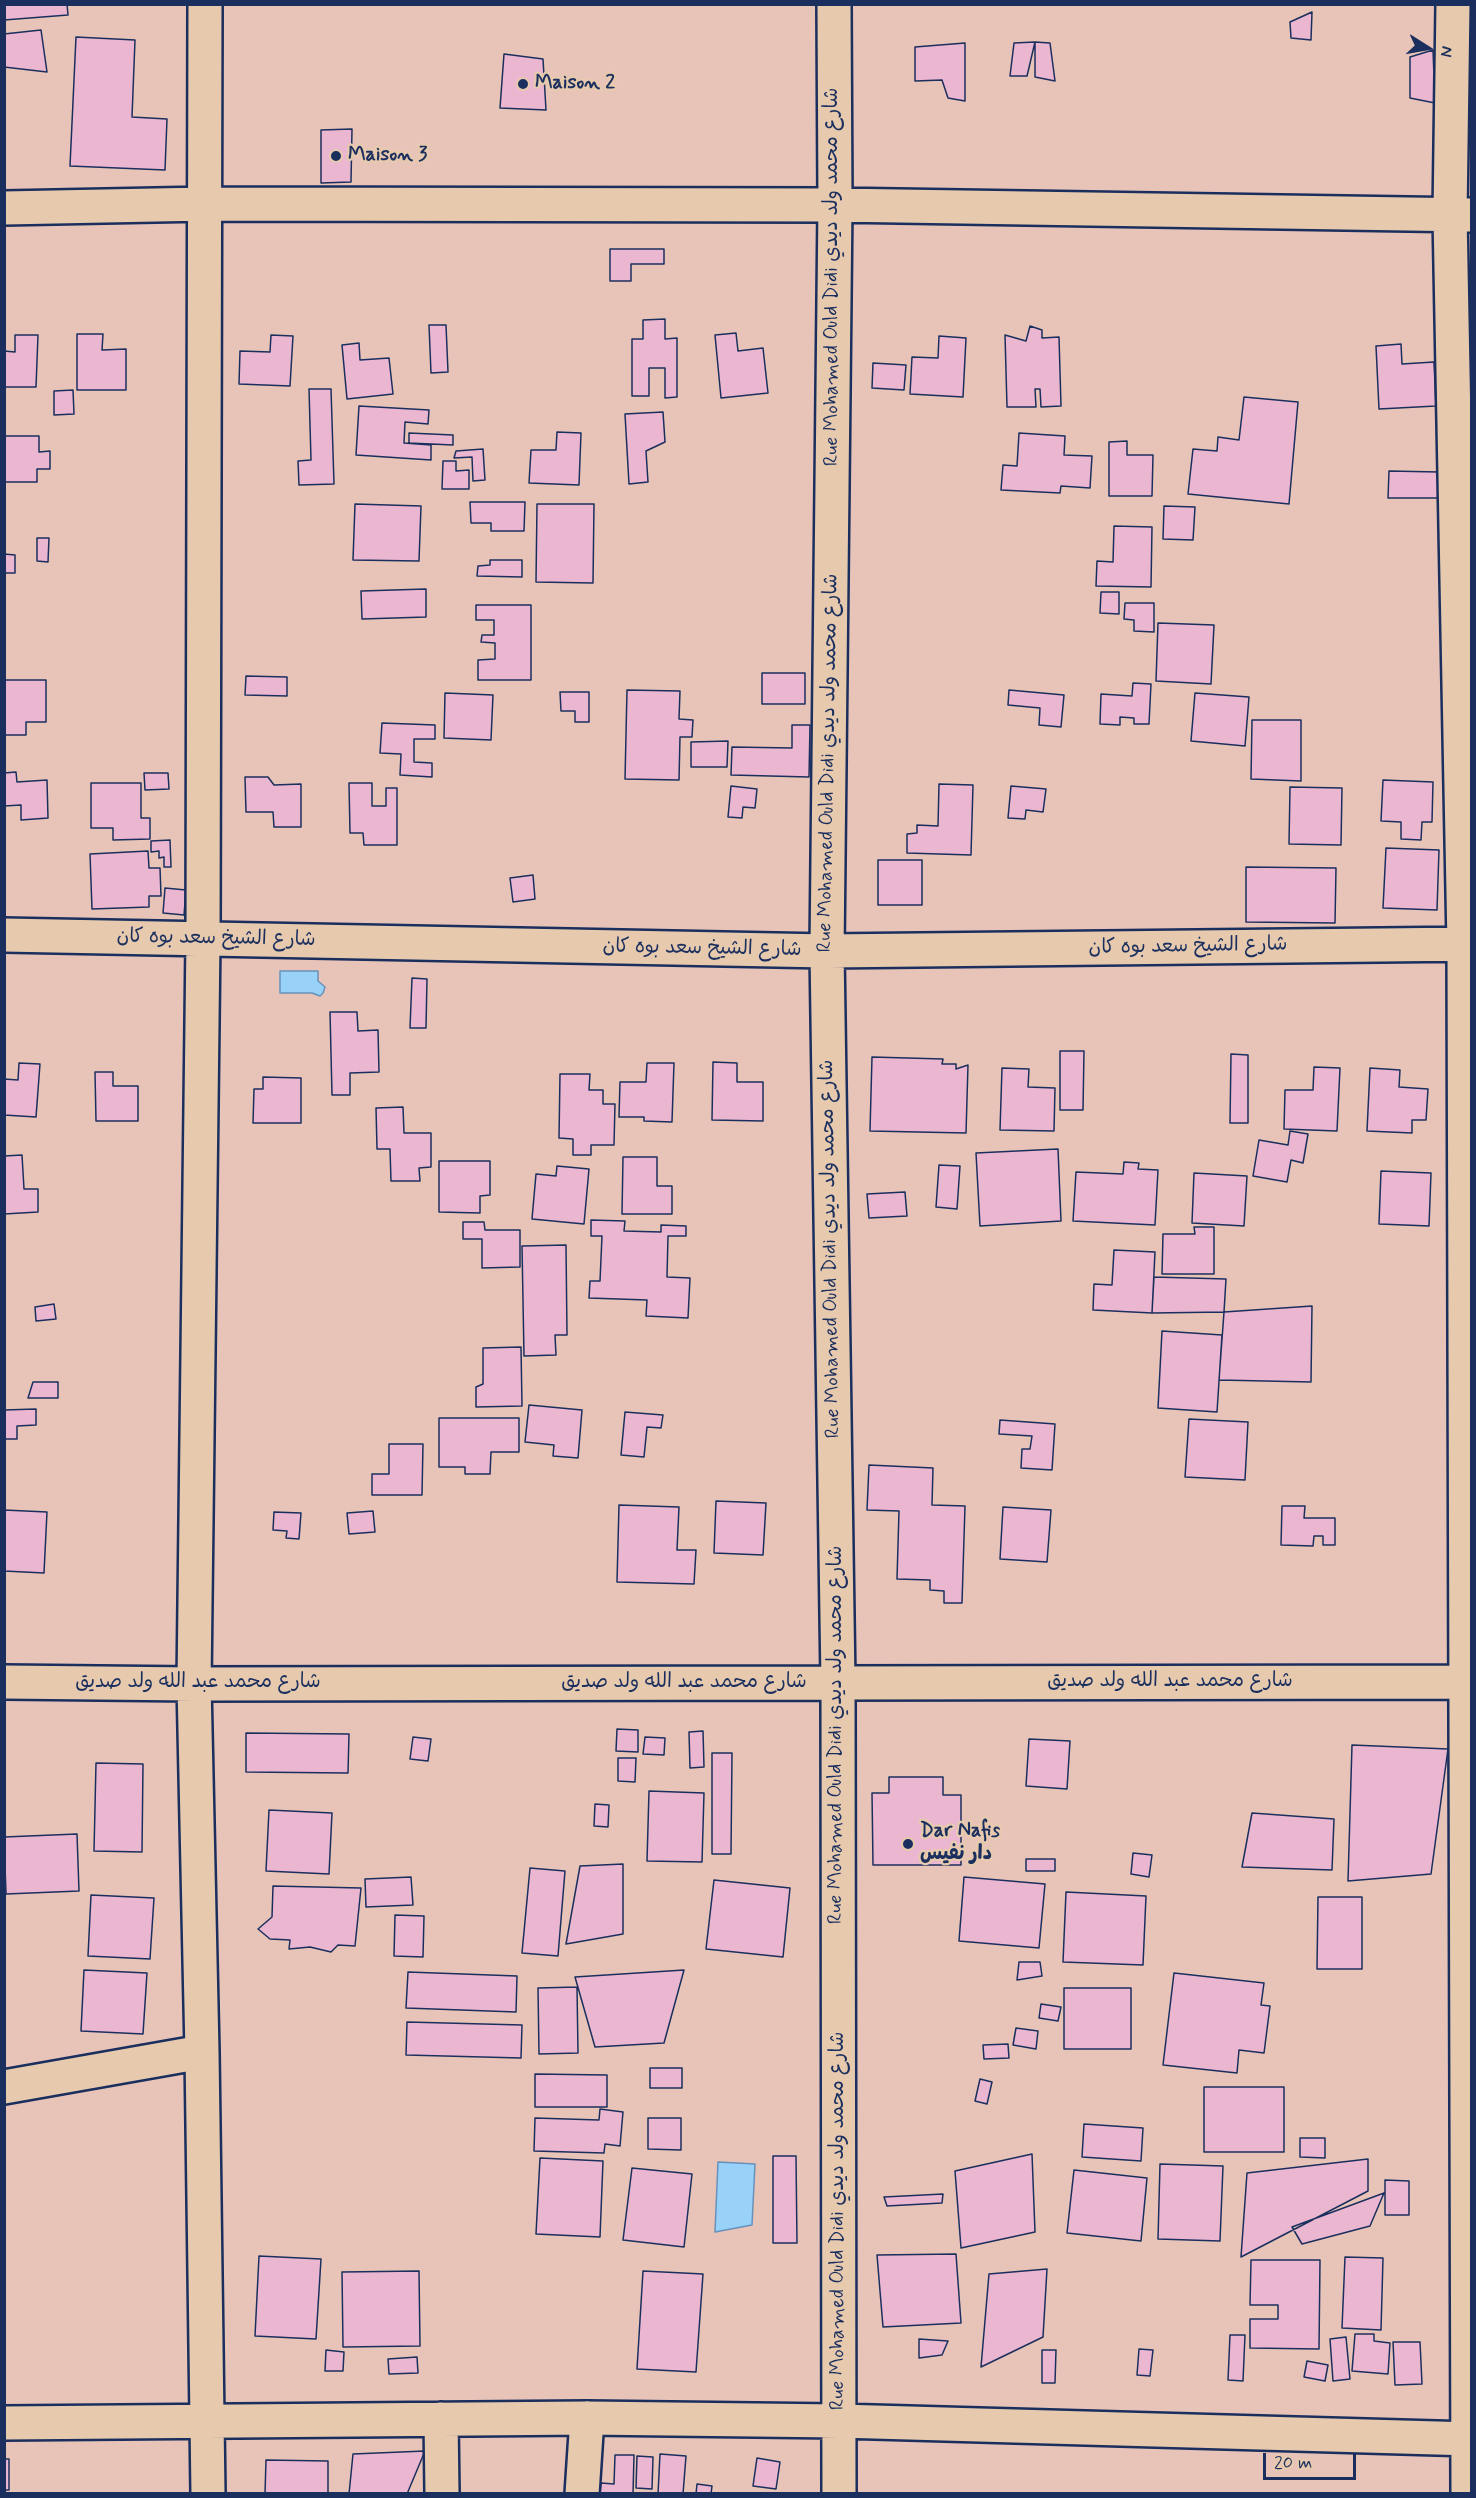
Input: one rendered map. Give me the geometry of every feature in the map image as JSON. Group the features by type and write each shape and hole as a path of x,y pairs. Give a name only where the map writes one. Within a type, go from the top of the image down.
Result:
{"street":[{"path":"205,4 203,939 194,1684 208,2493"},
{"name":"Rue Mohamed Ould Didi شارع محمد ولد ديدي","path":"834,4 835,205 827,951 838,1682 839,2493"},
{"path":"1453,4 1461,215 1468,944 1468,2493"},
{"path":"4,208 206,204 835,205 1461,215"},
{"name":"شارع الشيخ سعد بوه كان","path":"4,935 827,951 1468,944"},
{"name":"شارع محمد عبد الله ولد صديق","path":"4,1682 194,1684 1469,1682"},
{"path":"4,2087 202,2052"},
{"path":"4,2423 587,2418 839,2421 1469,2439"},
{"path":"582,2493 587,2418"},
{"path":"441,2419 442,2493"}],"water":[{"path":"280,971 318,971 318,981 325,987 323,993 320,996 312,993 280,993"},
{"path":"718,2162 755,2164 752,2225 715,2232"}],"building":[{"path":"4,4 67,4 68,15 4,20"},
{"path":"1312,12 1311,40 1291,38 1290,22"},
{"path":"41,30 47,72 4,67 4,34"},
{"path":"76,37 135,40 132,117 167,119 165,170 70,166"},
{"path":"1035,42 1050,43 1055,81 1035,77"},
{"path":"1035,42 1027,76 1010,76 1014,43"},
{"path":"965,43 965,101 948,98 942,80 915,81 915,47"},
{"path":"1433,50 1435,103 1410,98 1410,57"},
{"name":"Maison 2","path":"504,54 543,59 546,110 500,108"},
{"name":"Maison 3","path":"352,129 351,182 321,183 321,130"},
{"path":"610,249 664,249 664,264 631,264 631,281 610,281"},
{"path":"665,319 665,339 677,338 677,397 665,398 665,368 649,368 649,396 632,396 632,339 643,339 643,320"},
{"path":"429,325 446,325 448,372 431,373"},
{"path":"1030,326 1042,330 1042,338 1059,337 1061,406 1041,407 1040,389 1035,389 1036,407 1007,407 1005,335 1026,341"},
{"path":"736,333 738,351 763,348 768,393 721,398 715,335"},
{"path":"77,334 103,334 102,350 126,349 126,390 77,390"},
{"path":"15,335 38,335 36,387 4,387 4,351 15,352"},
{"path":"271,335 293,336 290,386 239,384 240,351 270,352"},
{"path":"939,336 966,338 963,397 910,394 912,357 938,358"},
{"path":"359,343 360,360 389,358 393,394 347,399 342,345"},
{"path":"1401,344 1402,364 1434,362 1436,406 1379,409 1376,346"},
{"path":"873,363 906,365 904,390 872,388"},
{"path":"309,389 331,389 334,484 299,485 298,461 311,460"},
{"path":"73,390 74,414 54,415 54,391"},
{"path":"1244,397 1298,402 1289,504 1188,494 1193,449 1217,451 1218,437 1239,440"},
{"path":"359,406 429,410 428,424 405,422 404,443 431,445 431,460 356,455"},
{"path":"663,412 665,442 646,451 648,482 629,484 625,414"},
{"path":"557,432 581,433 579,485 529,483 531,450 556,450"},
{"path":"409,433 453,435 453,445 409,443"},
{"path":"1019,433 1065,436 1064,455 1092,456 1090,488 1061,486 1060,493 1001,490 1003,465 1017,466"},
{"path":"4,436 39,436 39,452 50,451 50,469 37,469 37,482 4,482"},
{"path":"1127,441 1127,455 1153,455 1152,496 1109,496 1109,442"},
{"path":"483,449 485,480 473,481 472,457 454,458 456,451"},
{"path":"443,461 456,461 456,471 469,470 469,489 442,489"},
{"path":"1389,471 1439,472 1438,498 1388,498"},
{"path":"470,502 525,502 524,531 491,531 491,523 471,523"},
{"path":"355,504 421,506 419,561 353,560"},
{"path":"537,504 594,504 593,583 536,582"},
{"path":"1164,506 1195,507 1193,540 1163,539"},
{"path":"1114,526 1152,527 1151,587 1096,586 1097,561 1113,562"},
{"path":"37,538 49,538 48,562 37,561"},
{"path":"4,554 15,555 15,573 4,573"},
{"path":"490,560 522,560 522,577 477,576 478,566 490,565"},
{"path":"426,589 426,617 362,619 361,591"},
{"path":"1101,592 1119,592 1119,614 1100,613"},
{"path":"1125,603 1154,603 1154,632 1134,631 1134,620 1124,619"},
{"path":"476,605 531,605 531,680 478,680 478,660 495,659 495,643 481,642 482,635 494,635 494,620 476,620"},
{"path":"1158,623 1214,625 1211,684 1156,681"},
{"path":"762,673 805,673 805,704 762,704"},
{"path":"246,676 287,677 287,696 245,695"},
{"path":"4,680 46,680 46,722 26,722 26,735 4,735"},
{"path":"1133,683 1151,684 1149,724 1134,724 1134,718 1120,717 1120,725 1100,724 1101,694 1132,696"},
{"path":"627,690 680,691 679,719 693,720 692,737 680,737 679,780 625,779"},
{"path":"1009,690 1064,695 1061,727 1039,725 1040,708 1008,705"},
{"path":"560,692 589,692 589,722 575,722 575,711 561,711"},
{"path":"445,693 493,695 491,740 444,738"},
{"path":"1195,693 1249,697 1245,746 1191,741"},
{"path":"1252,720 1301,720 1301,781 1251,779"},
{"path":"382,723 435,725 435,739 414,739 414,762 432,763 432,777 400,775 401,754 380,753"},
{"path":"792,725 810,725 809,777 731,775 732,747 792,748"},
{"path":"728,741 727,767 691,767 691,742"},
{"path":"16,772 17,782 47,780 48,818 21,820 21,805 4,806 4,773"},
{"path":"144,773 168,773 169,789 145,790"},
{"path":"245,777 268,777 274,785 301,784 301,827 274,827 273,812 246,812"},
{"path":"1383,780 1433,782 1432,822 1422,822 1421,840 1401,839 1401,822 1381,821"},
{"path":"91,783 141,783 141,818 150,818 150,839 113,840 113,828 91,828"},
{"path":"349,783 372,783 372,806 386,806 386,788 397,788 397,845 364,845 363,833 350,833"},
{"path":"939,784 973,785 971,855 907,853 907,834 917,833 917,825 938,826"},
{"path":"731,786 757,789 755,808 743,807 742,818 728,817"},
{"path":"1011,786 1046,789 1043,812 1026,810 1025,819 1008,818"},
{"path":"1290,787 1342,788 1341,845 1289,844"},
{"path":"170,840 171,867 164,867 164,857 159,858 159,851 151,852 151,841"},
{"path":"1386,848 1439,850 1437,910 1383,908"},
{"path":"148,851 149,868 160,868 161,896 149,896 149,907 92,909 90,854"},
{"path":"878,860 922,860 922,905 878,905"},
{"path":"1246,867 1336,868 1335,923 1246,922"},
{"path":"533,875 535,899 513,902 510,878"},
{"path":"165,888 186,890 184,915 163,913"},
{"path":"412,978 427,979 426,1028 410,1028"},
{"path":"330,1012 357,1012 358,1031 378,1030 379,1072 350,1073 350,1095 332,1095"},
{"path":"1060,1051 1084,1051 1083,1110 1060,1110"},
{"path":"1231,1054 1248,1055 1248,1123 1230,1123"},
{"path":"872,1057 943,1059 942,1064 956,1064 956,1069 968,1065 966,1133 870,1131"},
{"path":"713,1062 737,1063 737,1082 763,1082 763,1121 712,1120"},
{"path":"19,1063 40,1064 36,1117 4,1115 4,1079 18,1080"},
{"path":"647,1063 674,1063 672,1122 644,1121 644,1117 619,1117 620,1082 646,1082"},
{"path":"1314,1067 1340,1068 1337,1131 1284,1129 1285,1090 1313,1090"},
{"path":"1002,1068 1029,1069 1028,1087 1055,1088 1054,1131 1000,1130"},
{"path":"1370,1068 1400,1070 1399,1087 1428,1089 1426,1120 1412,1120 1412,1133 1367,1131"},
{"path":"95,1072 113,1072 113,1086 138,1086 138,1121 96,1121"},
{"path":"560,1074 590,1074 589,1090 603,1090 603,1104 615,1104 614,1145 591,1145 591,1155 573,1155 573,1139 559,1138"},
{"path":"263,1077 301,1078 301,1123 253,1123 254,1089 263,1089"},
{"path":"403,1107 404,1133 431,1133 431,1167 419,1168 420,1181 391,1181 390,1149 377,1149 376,1108"},
{"path":"1290,1131 1308,1134 1303,1163 1291,1160 1287,1182 1253,1176 1259,1140 1288,1145"},
{"path":"1058,1149 1061,1221 980,1226 976,1153"},
{"path":"22,1155 24,1189 38,1189 38,1212 4,1214 4,1156"},
{"path":"623,1157 657,1157 657,1186 672,1186 672,1214 622,1214"},
{"path":"439,1161 490,1161 490,1195 480,1196 480,1213 439,1212"},
{"path":"1124,1162 1139,1163 1138,1169 1158,1170 1155,1225 1073,1221 1076,1172 1123,1174"},
{"path":"939,1165 960,1166 957,1209 936,1207"},
{"path":"557,1166 589,1169 584,1224 532,1219 536,1174 556,1176"},
{"path":"1381,1171 1431,1173 1429,1226 1379,1224"},
{"path":"1194,1173 1247,1176 1244,1226 1192,1223"},
{"path":"905,1192 907,1216 869,1218 867,1194"},
{"path":"591,1220 625,1221 624,1231 661,1232 661,1225 686,1226 686,1236 668,1236 667,1277 690,1278 688,1318 646,1316 647,1300 589,1298 590,1281 600,1281 602,1236 591,1236"},
{"path":"463,1222 484,1222 485,1230 520,1230 520,1267 482,1268 482,1239 463,1239"},
{"path":"1194,1227 1214,1227 1214,1274 1162,1274 1163,1234 1195,1234"},
{"path":"566,1245 567,1335 555,1335 556,1355 524,1356 522,1246"},
{"path":"1114,1250 1155,1252 1152,1313 1093,1310 1094,1284 1112,1285"},
{"path":"1154,1277 1226,1279 1224,1312 1152,1313"},
{"path":"54,1304 56,1319 36,1321 35,1307"},
{"path":"1312,1306 1311,1382 1219,1380 1224,1312"},
{"path":"1162,1331 1222,1335 1217,1412 1158,1408"},
{"path":"521,1347 522,1406 476,1407 476,1387 483,1384 483,1348"},
{"path":"33,1382 58,1382 58,1398 28,1398"},
{"path":"529,1405 582,1410 578,1458 553,1456 554,1445 525,1442"},
{"path":"36,1409 36,1425 17,1426 17,1439 4,1439 4,1410"},
{"path":"625,1412 663,1415 661,1428 647,1427 644,1457 621,1455"},
{"path":"439,1418 519,1418 519,1452 491,1452 490,1474 465,1474 465,1467 439,1467"},
{"path":"1189,1419 1248,1422 1245,1480 1185,1477"},
{"path":"1000,1420 1055,1424 1052,1470 1021,1468 1022,1449 1030,1449 1032,1436 999,1434"},
{"path":"389,1444 423,1444 422,1495 372,1495 372,1474 389,1474"},
{"path":"869,1465 933,1468 932,1505 965,1506 962,1603 944,1603 944,1591 930,1590 930,1580 897,1579 899,1511 867,1510"},
{"path":"716,1501 766,1503 763,1555 714,1553"},
{"path":"619,1505 679,1507 677,1550 696,1550 694,1584 617,1582"},
{"path":"1282,1506 1305,1506 1304,1518 1335,1518 1335,1545 1323,1545 1323,1536 1314,1536 1313,1546 1281,1545"},
{"path":"1003,1507 1051,1510 1047,1562 1000,1559"},
{"path":"4,1510 47,1512 44,1573 4,1571"},
{"path":"373,1511 375,1532 349,1534 347,1513"},
{"path":"274,1512 301,1513 299,1539 286,1538 287,1531 273,1530"},
{"path":"617,1729 638,1730 638,1752 616,1751"},
{"path":"703,1731 704,1767 690,1768 689,1732"},
{"path":"246,1733 349,1734 348,1773 246,1772"},
{"path":"413,1737 431,1739 428,1761 410,1759"},
{"path":"645,1737 665,1738 664,1755 643,1754"},
{"path":"1029,1739 1070,1741 1067,1789 1026,1786"},
{"path":"1352,1745 1448,1749 1431,1874 1348,1881"},
{"path":"712,1753 732,1753 731,1854 712,1854"},
{"path":"618,1758 636,1758 635,1782 618,1781"},
{"path":"96,1763 143,1764 142,1852 94,1851"},
{"path":"889,1777 943,1777 943,1795 961,1795 961,1865 873,1865 872,1793 889,1793"},
{"path":"649,1791 704,1793 702,1862 647,1861"},
{"path":"595,1804 609,1805 608,1827 594,1826"},
{"path":"269,1810 332,1813 329,1874 266,1871"},
{"path":"1252,1813 1334,1819 1332,1870 1242,1867"},
{"path":"77,1834 79,1891 6,1894 4,1837"},
{"path":"1133,1853 1152,1855 1149,1877 1131,1874"},
{"path":"1026,1859 1055,1859 1055,1871 1026,1871"},
{"path":"623,1864 623,1934 566,1944 580,1866"},
{"path":"530,1868 565,1871 558,1956 522,1953"},
{"path":"411,1877 413,1905 366,1907 365,1879"},
{"path":"964,1877 1045,1884 1039,1948 959,1941"},
{"path":"714,1880 790,1888 783,1957 706,1949"},
{"path":"273,1886 361,1888 355,1946 338,1945 331,1952 310,1947 289,1949 290,1940 270,1939 258,1929 272,1917"},
{"path":"1066,1892 1146,1896 1143,1965 1063,1962"},
{"path":"91,1895 154,1898 150,1959 88,1956"},
{"path":"1318,1897 1362,1897 1362,1969 1317,1969"},
{"path":"395,1915 424,1916 423,1957 394,1956"},
{"path":"1019,1962 1040,1962 1042,1976 1017,1980"},
{"path":"84,1970 147,1973 143,2034 81,2031"},
{"path":"684,1970 664,2043 595,2047 575,1977"},
{"path":"408,1972 517,1976 516,2012 406,2008"},
{"path":"1174,1973 1264,1983 1261,2005 1270,2006 1264,2053 1239,2050 1237,2073 1163,2065"},
{"path":"577,1987 578,2053 539,2054 538,1988"},
{"path":"1064,1988 1131,1988 1131,2049 1064,2049"},
{"path":"1041,2004 1061,2007 1058,2021 1039,2018"},
{"path":"407,2022 522,2025 521,2058 406,2055"},
{"path":"1016,2028 1038,2031 1036,2049 1013,2045"},
{"path":"1008,2044 1009,2058 984,2059 983,2045"},
{"path":"650,2068 682,2068 682,2088 650,2088"},
{"path":"535,2074 607,2075 607,2107 535,2107"},
{"path":"980,2079 992,2082 987,2104 975,2101"},
{"path":"1204,2087 1284,2087 1284,2152 1204,2152"},
{"path":"600,2109 623,2112 620,2146 605,2144 604,2153 534,2151 535,2118 599,2120"},
{"path":"648,2118 681,2118 681,2150 648,2149"},
{"path":"1084,2124 1143,2128 1141,2161 1082,2157"},
{"path":"1300,2138 1325,2138 1325,2158 1300,2157"},
{"path":"1032,2154 1035,2232 961,2248 955,2171"},
{"path":"773,2156 796,2156 797,2243 773,2243"},
{"path":"540,2158 603,2161 600,2237 536,2234"},
{"path":"1368,2159 1368,2191 1241,2257 1247,2173"},
{"path":"1160,2164 1223,2166 1220,2241 1158,2239"},
{"path":"632,2168 692,2174 684,2247 623,2240"},
{"path":"1074,2170 1147,2178 1141,2241 1067,2233"},
{"path":"1385,2180 1409,2181 1409,2215 1385,2215"},
{"path":"1384,2193 1370,2226 1302,2244 1292,2227"},
{"path":"943,2194 942,2203 887,2206 884,2197"},
{"path":"956,2254 961,2323 883,2327 877,2255"},
{"path":"259,2256 321,2259 316,2339 255,2336"},
{"path":"1345,2257 1383,2258 1381,2330 1342,2328"},
{"path":"1251,2260 1320,2260 1319,2349 1250,2348 1250,2319 1278,2319 1278,2305 1250,2305"},
{"path":"1047,2269 1043,2337 981,2367 989,2274"},
{"path":"419,2271 420,2346 343,2347 342,2272"},
{"path":"643,2271 703,2274 696,2372 637,2369"},
{"path":"1355,2334 1374,2334 1374,2341 1390,2343 1388,2374 1352,2371"},
{"path":"1230,2335 1245,2335 1243,2381 1228,2380"},
{"path":"1346,2337 1350,2379 1333,2381 1330,2339"},
{"path":"919,2339 948,2341 942,2355 919,2358"},
{"path":"1393,2342 1420,2342 1422,2384 1395,2385"},
{"path":"1139,2349 1153,2350 1150,2376 1137,2375"},
{"path":"326,2350 344,2352 343,2371 325,2371"},
{"path":"1042,2350 1056,2350 1055,2383 1042,2383"},
{"path":"417,2357 418,2373 389,2374 388,2359"},
{"path":"1307,2361 1328,2365 1325,2381 1304,2377"},
{"path":"425,2451 407,2494 349,2494 353,2454"},
{"path":"660,2454 686,2456 683,2494 658,2494"},
{"path":"615,2455 634,2455 633,2494 600,2494 601,2483 614,2484"},
{"path":"637,2456 653,2457 652,2489 636,2488"},
{"path":"757,2458 780,2462 776,2489 753,2486"},
{"path":"4,2459 9,2459 9,2490 4,2490"},
{"path":"266,2460 328,2461 328,2494 265,2494"},
{"path":"697,2484 712,2486 711,2494 696,2494"}],"place":[{"name":"Maison 2","path":"523,84"},
{"name":"Maison 3","path":"336,156"},
{"name":"Dar Nafis دار نفيس","path":"908,1844"}]}
